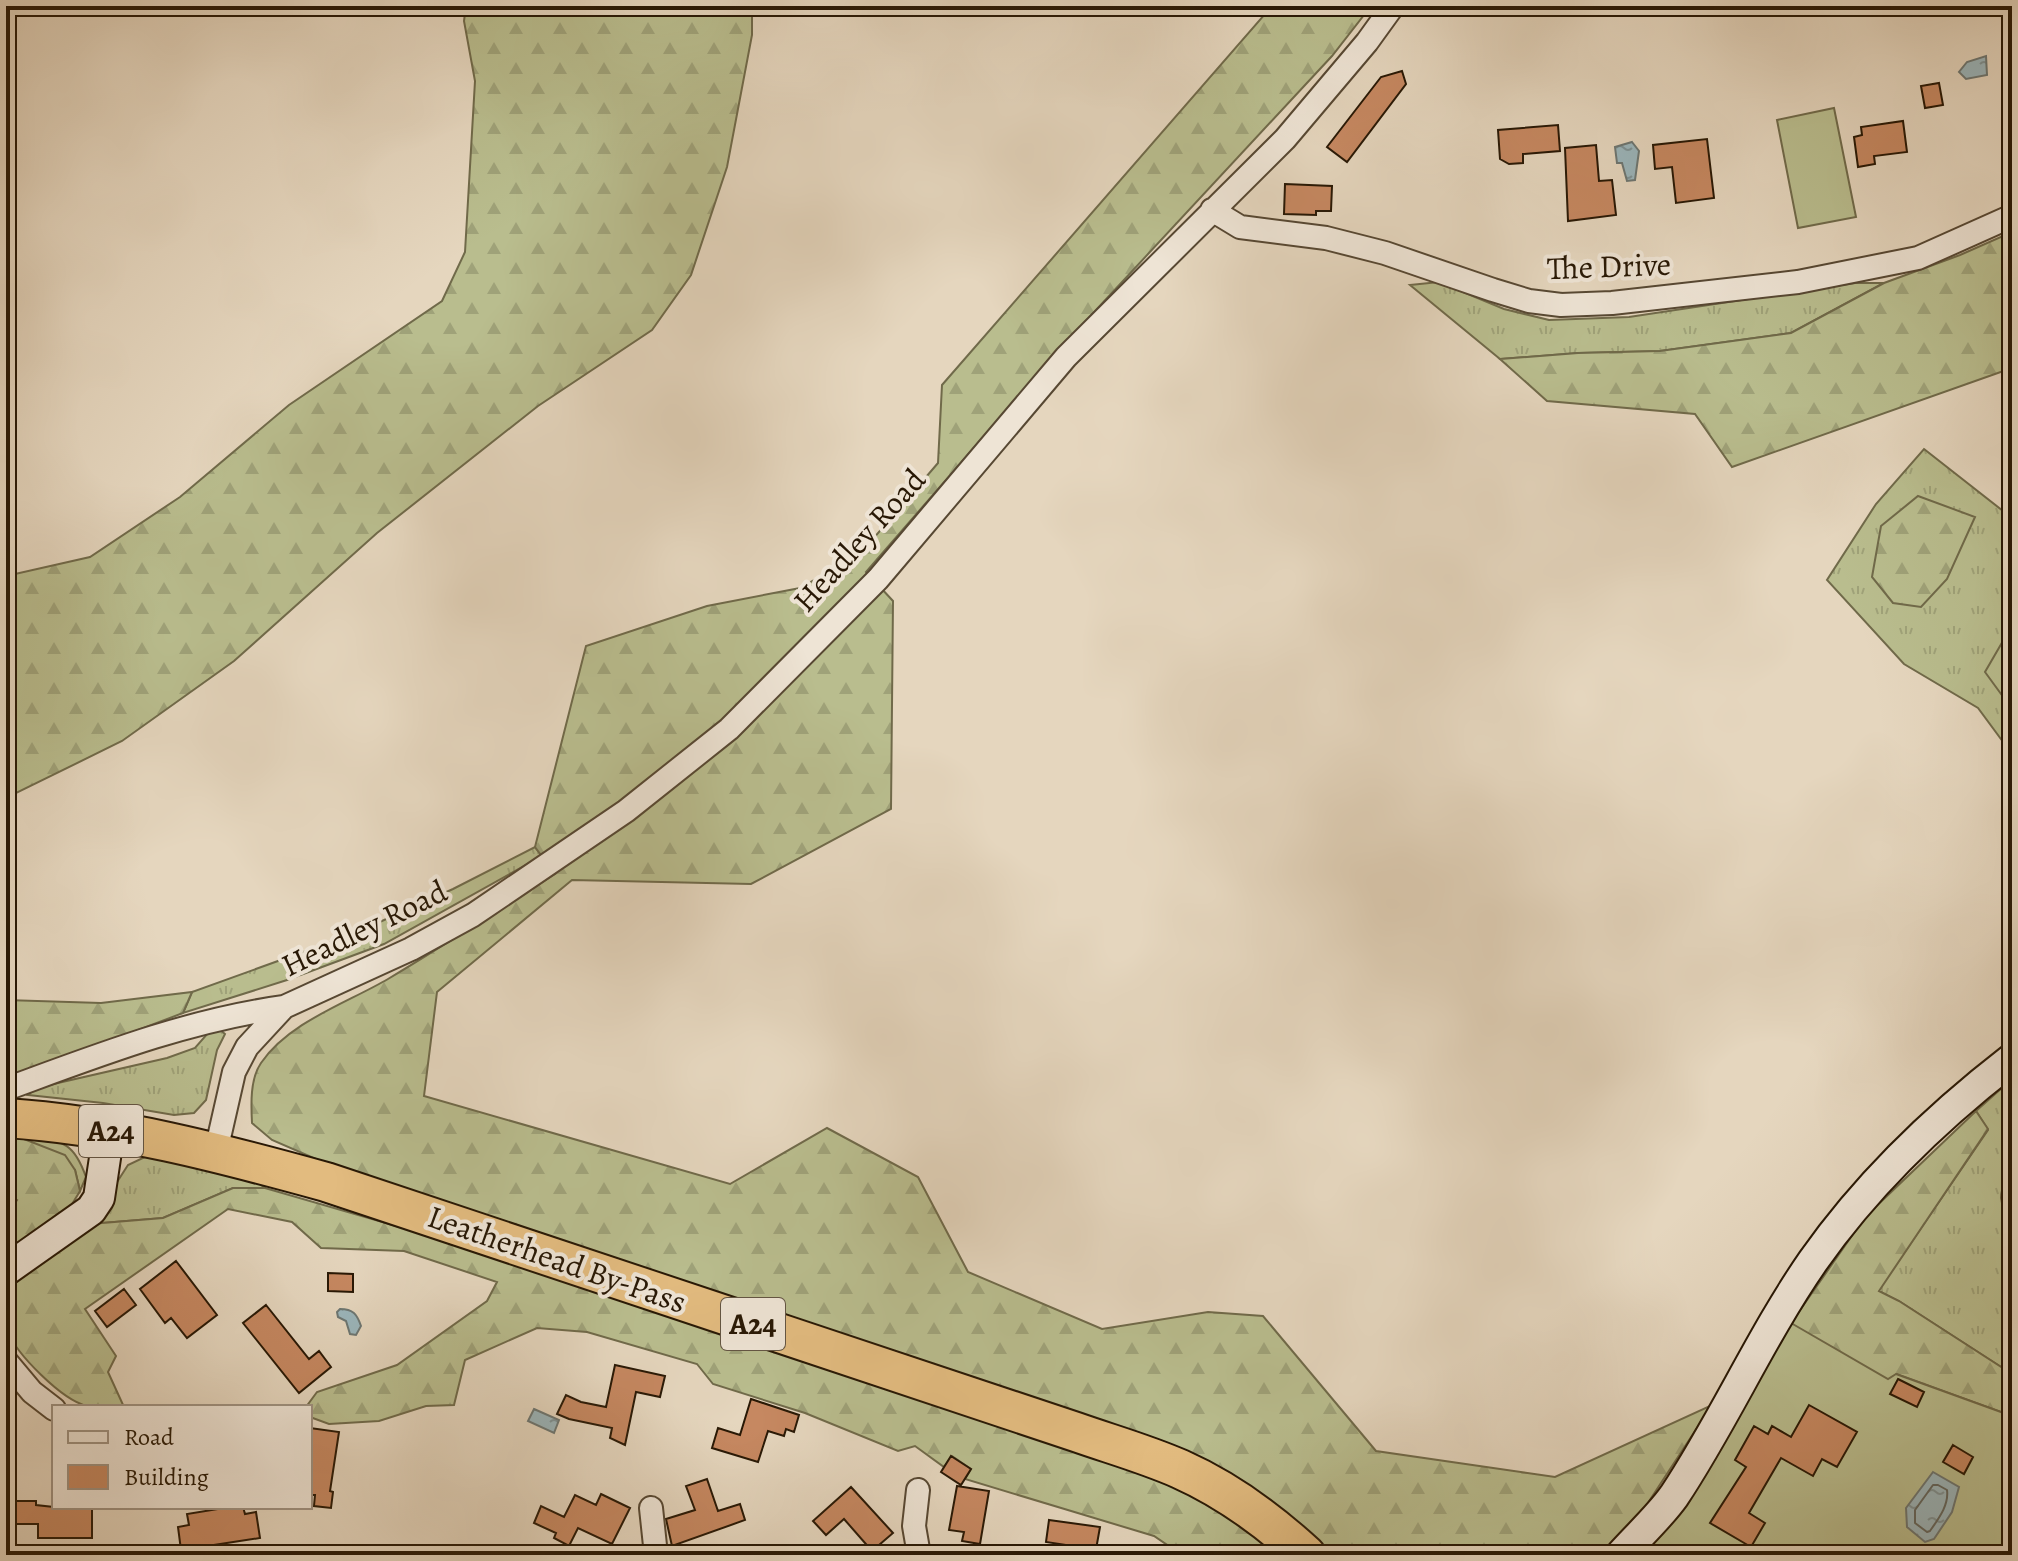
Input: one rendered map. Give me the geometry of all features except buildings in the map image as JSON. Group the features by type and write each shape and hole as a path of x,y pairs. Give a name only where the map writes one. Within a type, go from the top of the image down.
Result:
{"highway":[{"name":"Leatherhead By-Pass","path":"6,1118 109,1131 216,1151 435,1218 1076,1432 1180,1469 1237,1500 1274,1526 1306,1555"}],"main road":[{"path":"1621,1555 1672,1498 1813,1261 1854,1208 1916,1141 1971,1090 2012,1059"},
{"path":"6,1270 91,1210 99,1198 109,1131"}],"street":[{"name":"Headley Road","path":"6,1089 110,1050 246,1012 284,1007 411,949 473,915 626,811 729,729 878,579 1066,357 1285,139 1367,42 1393,6"},
{"name":"The Drive","path":"1212,210 1240,227 1326,238 1385,253 1505,294 1561,305 1642,300 1798,282 1918,258 2012,216"},
{"name":"Headley Road","path":"216,1151 234,1072 247,1047 284,1007"},
{"path":"6,1361 32,1392 52,1407"},
{"path":"918,1490 914,1526 919,1555"},
{"path":"651,1508 656,1555"}],"green space":[{"path":"466,6 752,6 752,35 727,167 691,275 652,330 538,406 377,533 234,661 122,741 6,798 6,576 90,557 180,497 289,405 442,301 465,252 475,81 464,21"},
{"path":"1272,6 1371,6 1332,56 1057,352 866,572 893,601 891,809 751,884 572,880 437,992 424,1096 730,1184 827,1128 918,1177 968,1272 1102,1329 1208,1312 1263,1316 1376,1451 1555,1477 1712,1405 1642,1512 1602,1555 1335,1555 1273,1505 332,1166 272,1140 252,1123 252,1092 257,1069 287,1036 409,966 555,874 535,847 586,646 707,606 800,588 861,553 938,463 942,385"},
{"path":"1834,108 1856,217 1798,228 1777,120"},
{"path":"2012,232 2012,368 1732,467 1695,414 1547,401 1500,359 1660,351 1791,333 1884,283"},
{"path":"1439,282 1504,309 1549,320 1629,317 1855,283 1884,283 1791,333 1660,351 1500,359 1410,285"},
{"path":"1924,449 2012,518 2012,754 1978,708 1904,664 1827,580 1876,504"},
{"path":"1918,496 1975,517 1947,579 1921,607 1893,603 1872,577 1881,526"},
{"path":"2007,634 2012,634 2012,709 1985,672"},
{"path":"535,847 542,856 384,944 287,980 183,1013 192,992 353,934 453,889"},
{"path":"192,992 183,1013 6,1080 6,1000 101,1003"},
{"path":"219,1029 225,1034 217,1050 206,1100 194,1113 174,1115 28,1095 36,1088 167,1058 195,1048 208,1033"},
{"path":"2012,1079 2013,1154 2001,1198 2012,1225 2012,1374 1899,1301 1878,1291 1988,1130 1976,1111"},
{"path":"1976,1111 1988,1129 1879,1291 2012,1374 2012,1416 1897,1374 1644,1555 1666,1529 1791,1323 1865,1217"},
{"path":"6,1132 65,1155 75,1170 80,1191 63,1219 6,1259 6,1217 17,1200 6,1193"},
{"path":"21,1136 55,1141 69,1148 86,1177 80,1191 75,1170"},
{"path":"149,1155 248,1175 265,1188 233,1188 163,1218 90,1224 128,1165"},
{"path":"233,1188 265,1188 517,1261 1165,1477 1219,1505 1278,1555 1167,1555 1173,1549 1154,1536 965,1479 971,1469 952,1456 944,1467 915,1446 898,1451 805,1413 713,1384 697,1364 587,1332 537,1328 465,1360 454,1405 426,1406 379,1421 329,1424 312,1418 312,1405 307,1405 317,1392 397,1365 487,1301 497,1282 404,1251 321,1248 292,1222 228,1209 85,1309 116,1356 108,1372 123,1405 84,1405 77,1402 41,1375 12,1340 4,1317 10,1282 13,1276 90,1224 163,1218"},
{"path":"1791,1323 1888,1379 1896,1374 2012,1416 2012,1555 1644,1555 1666,1529"}],"water":[{"path":"1986,56 1987,75 1966,79 1959,72 1967,62"},
{"path":"1632,142 1639,151 1635,180 1627,181 1622,163 1617,163 1615,147"},
{"path":"2012,1162 2012,1225 2005,1209 2002,1186"},
{"path":"340,1309 351,1311 358,1318 361,1326 356,1335 350,1334 346,1321 338,1317"},
{"path":"534,1409 559,1420 554,1433 528,1421"},
{"path":"1933,1472 1959,1487 1952,1512 1934,1539 1925,1542 1907,1527 1906,1508"}]}
